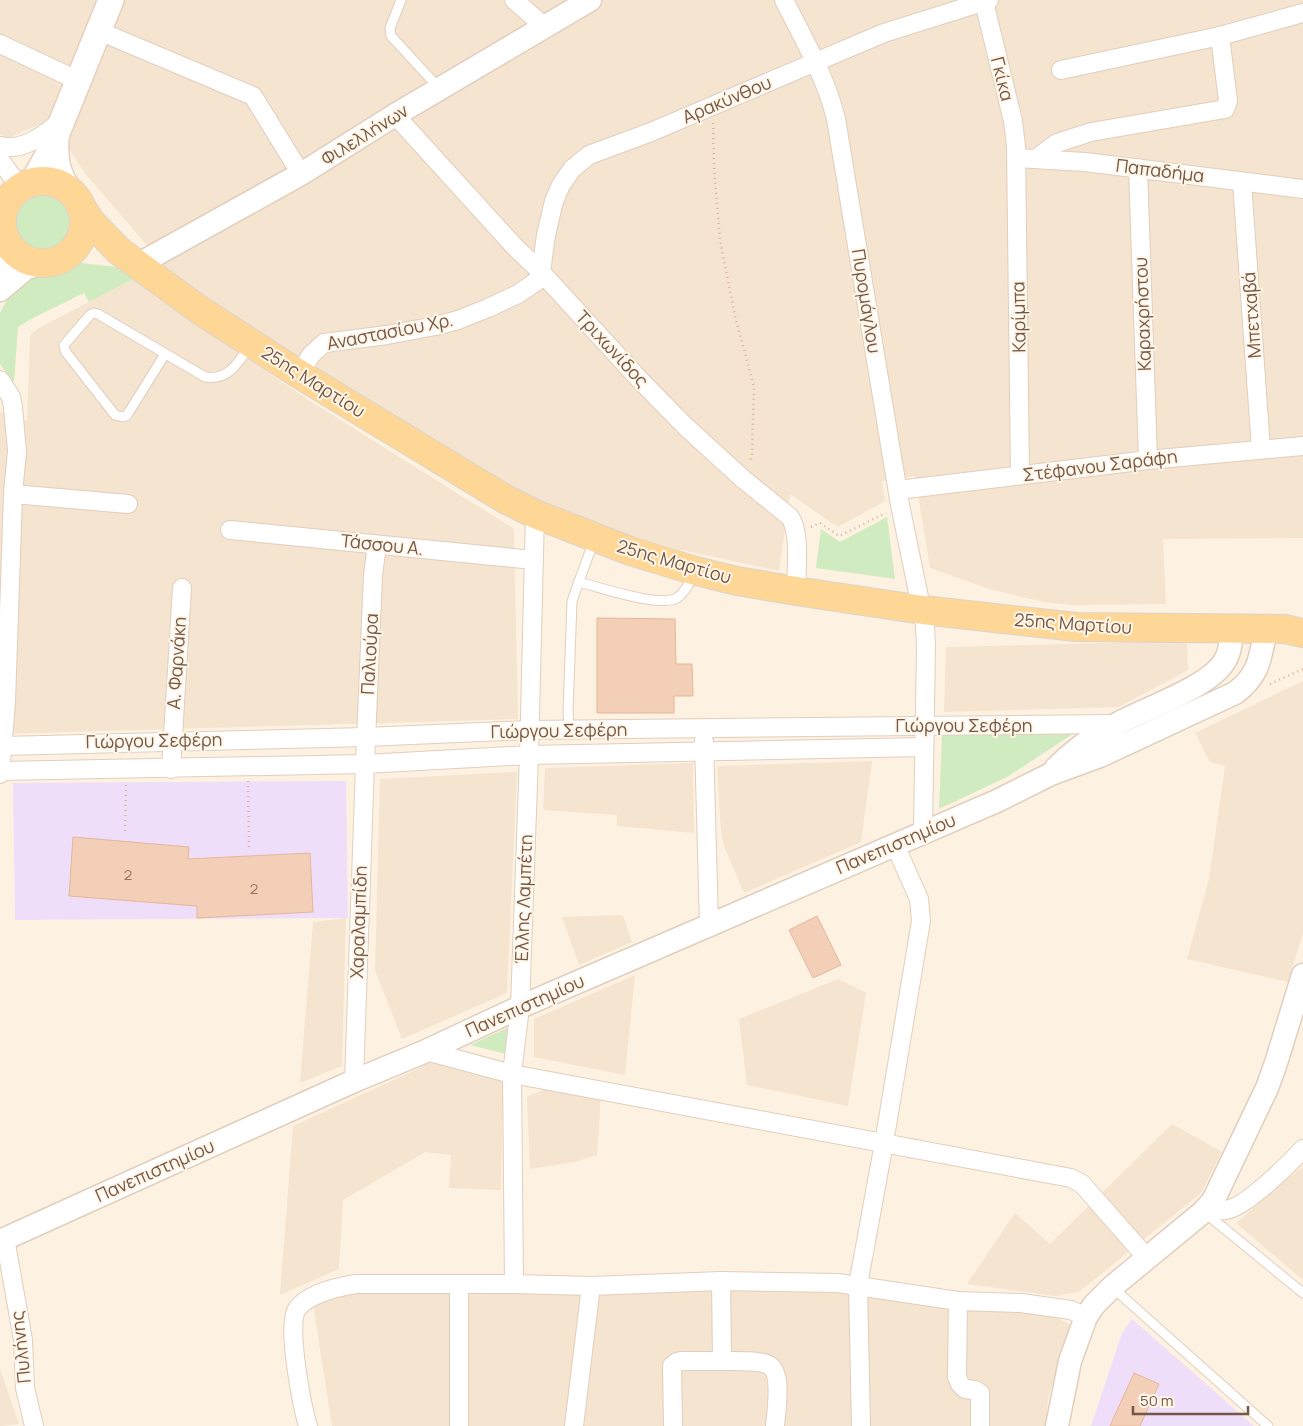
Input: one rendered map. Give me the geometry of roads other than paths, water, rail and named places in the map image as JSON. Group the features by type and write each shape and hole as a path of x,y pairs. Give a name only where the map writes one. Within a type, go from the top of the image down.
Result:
{"main road":[{"path":"59,128 57,165 60,176 74,198 83,222 80,239 73,249 53,260 30,261 20,256 12,248 3,227 6,204 19,189 19,182 59,128 111,0"},
{"path":"19,182 52,182 74,198"},
{"name":"25ης Μαρτίου","path":"74,198 104,236 137,265 201,311 299,374 455,470 535,514 630,551 737,581 923,610 1076,627 1289,629"},
{"name":"25ης Μαρτίου","path":"53,260 98,256 119,258 137,265"}],"street":[{"path":"514,0 545,27"},
{"name":"Φιλελλήνων","path":"137,265 301,174 395,115 590,0"},
{"name":"Πυρομάγλου","path":"784,0 814,62 832,104 836,119 899,498 910,558 923,610 926,646 923,832"},
{"name":"Αρακύνθου","path":"541,272 546,235 554,201 561,185 579,162 598,150 651,132 910,23 986,1"},
{"name":"Γκίκα","path":"986,1 1013,121 1016,158"},
{"path":"1061,70 1220,36 1303,13"},
{"path":"99,31 253,96 301,174"},
{"path":"1037,158 1057,143 1091,132 1225,109 1228,101 1220,36"},
{"path":"0,44 79,81"},
{"name":"Τριχωνίδος","path":"395,115 514,246 541,272 685,426 743,479 790,517 796,532 796,591"},
{"path":"0,146 15,147 25,144 59,128"},
{"name":"Παπαδήμα","path":"1016,158 1085,162 1303,189"},
{"name":"Καρίμπα","path":"1016,158 1020,476"},
{"path":"0,160 19,182"},
{"name":"Καραχρήστου","path":"1138,168 1148,460"},
{"name":"Μπετχαβά","path":"1242,182 1261,449"},
{"path":"0,290 6,268 3,227"},
{"path":"0,290 25,269 53,260"},
{"name":"Αναστασίου Χρ.","path":"299,374 311,355 324,343 435,326 458,320 518,294 537,281 541,272"},
{"path":"0,380 11,397 17,451 12,494 6,702 0,773"},
{"path":"0,402 13,421"},
{"name":"Στέφανου Σαράφη","path":"899,498 1020,476 1148,460 1303,446"},
{"path":"12,494 128,504"},
{"name":"Έλλης Λαμπέτη","path":"514,1284 512,1074 520,1007 535,514"},
{"name":"Τάσσου Α.","path":"230,530 534,560"},
{"name":"Παλιούρα","path":"364,764 377,545"},
{"name":"Α. Φαρνάκη","path":"171,769 182,588"},
{"name":"Πανεπιστημίου","path":"1050,774 1081,746 1116,724 1208,678 1224,662 1229,652 1232,629"},
{"name":"Πανεπιστημίου","path":"3,1239 354,1081 426,1052 520,1007 997,801 1050,774 1100,756 1235,693 1250,681 1258,663 1289,629"},
{"name":"Γιώργου Σεφέρη","path":"3,746 366,737 529,730 1116,724"},
{"path":"704,728 709,925"},
{"name":"Γιώργου Σεφέρη","path":"0,773 364,764 529,755 924,748"},
{"name":"Χαραλαμπίδη","path":"354,1081 364,764"},
{"path":"861,1426 858,1285 921,921 919,899 895,845"},
{"path":"1057,1426 1070,1360 1086,1317 1094,1305 1112,1287 1206,1209 1232,1164 1267,1088 1303,974"},
{"path":"426,1052 512,1074 1071,1178 1082,1184 1147,1258"},
{"path":"1206,1209 1227,1210 1239,1204 1270,1182 1303,1150"},
{"name":"Πυλήνης","path":"3,1239 23,1340 26,1388 34,1426"},
{"path":"721,1281 722,1360"},
{"path":"308,1426 293,1344 294,1316 305,1302 329,1290 356,1284 592,1286 721,1281 838,1283 958,1301 1021,1303 1071,1310 1086,1317"},
{"path":"458,1285 459,1426"},
{"path":"574,1426 592,1286"},
{"path":"958,1301 957,1377 965,1389 975,1390 980,1393 980,1426"},
{"path":"673,1426 672,1366 681,1361 722,1360 764,1363 774,1369 778,1379 775,1426"}],"lane":[{"path":"401,0 390,28 391,36 440,89"},
{"path":"165,354 129,412 126,416 119,417 115,415 65,351 64,345 90,315 94,313 205,377 220,378 233,368 252,344"},
{"path":"569,730 572,601 594,537"},
{"path":"578,582 656,602 670,601 684,592 696,571"},
{"path":"1206,1209 1303,1293"},
{"path":"1112,1287 1268,1426"}]}
